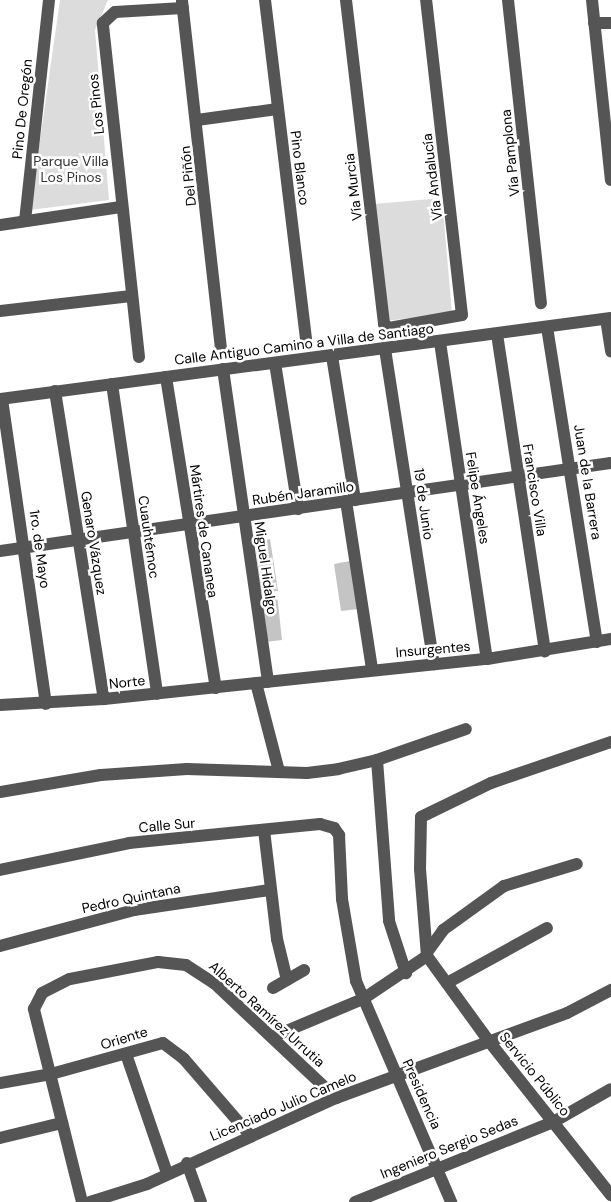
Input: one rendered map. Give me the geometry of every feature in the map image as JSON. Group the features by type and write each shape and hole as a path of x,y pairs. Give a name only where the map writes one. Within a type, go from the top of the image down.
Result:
{"street":[{"name":"Pino De Oregón","path":"24,221 48,0"},
{"name":"Pino Blanco","path":"265,0 306,339"},
{"name":"Vía Murcia","path":"346,0 384,324 389,328 428,324"},
{"name":"Vía Andalucía","path":"426,0 462,314 458,318 428,324"},
{"name":"Vía Pamplona","path":"508,0 541,303"},
{"path":"592,0 611,180"},
{"name":"Del Piñón","path":"182,4 197,120 221,349"},
{"name":"Los Pinos","path":"139,357 121,207 103,23 115,12 182,4"},
{"path":"594,23 611,23"},
{"path":"197,120 277,109"},
{"path":"0,225 121,207"},
{"path":"0,311 131,296"},
{"path":"609,319 611,352"},
{"name":"Calle Antiguo Camino a Villa de Santiago","path":"1,399 609,319"},
{"name":"Juan de la Barrera","path":"547,328 597,642"},
{"name":"Francisco Villa","path":"497,334 545,651"},
{"name":"Felipe Ángeles","path":"440,342 487,659"},
{"name":"19 de Junio","path":"385,349 434,664"},
{"path":"332,356 372,670"},
{"path":"275,363 298,509"},
{"name":"Miguel Hidalgo","path":"222,369 243,516 262,683 279,771"},
{"name":"Mártires de Cananea","path":"166,377 216,688"},
{"name":"Cuauhtémoc","path":"112,384 157,694"},
{"name":"Genaro Vázquez","path":"55,391 104,699"},
{"name":"1ro. de Mayo","path":"1,399 25,548 46,704"},
{"name":"Rubén Jaramillo","path":"0,551 611,463"},
{"name":"Insurgentes","path":"262,683 487,659 611,639"},
{"name":"Norte","path":"0,705 46,704 262,683"},
{"path":"0,792 101,775 187,769 307,773 377,760 466,728"},
{"path":"427,956 420,868 421,817 491,783 611,742"},
{"path":"377,760 388,921 406,973"},
{"name":"Calle Sur","path":"0,870 128,844 320,824 337,831"},
{"path":"264,830 270,890 287,980"},
{"name":"Presidencia","path":"337,831 349,950 363,999 438,1168 451,1202"},
{"path":"272,1037 363,999 406,973 427,956 434,938 472,906 504,886 577,864"},
{"name":"Pedro Quintana","path":"0,946 134,910 270,890"},
{"path":"448,983 547,928"},
{"name":"Servicio Público","path":"427,956 437,973 448,983 488,1040 555,1121 611,1195"},
{"name":"Alberto Ramírez Urrutia","path":"51,1074 34,1004 46,990 75,977 172,961 206,977 336,1098"},
{"path":"273,988 304,970"},
{"path":"488,1040 567,1013 611,990"},
{"name":"Licenciado Julio Camelo","path":"90,1202 133,1190 249,1134 336,1098 488,1040"},
{"name":"Oriente","path":"0,1083 51,1074 126,1054 158,1043 168,1045 249,1134"},
{"path":"126,1054 167,1174"},
{"path":"51,1074 82,1202"},
{"name":"Ingeniero Sergio Sedas","path":"355,1202 555,1121 611,1089"},
{"path":"0,1138 62,1123"},
{"path":"187,1163 201,1202"}],"green space":[{"name":"Parque Villa Los Pinos","path":"60,0 108,0 95,30 109,200 30,210"},
{"path":"442,198 452,314 384,321 374,204"}],"building":[{"path":"270,539 278,591 261,593 255,542"},
{"path":"350,561 358,609 341,611 334,564"},
{"path":"277,594 282,640 265,642 260,595"}]}
